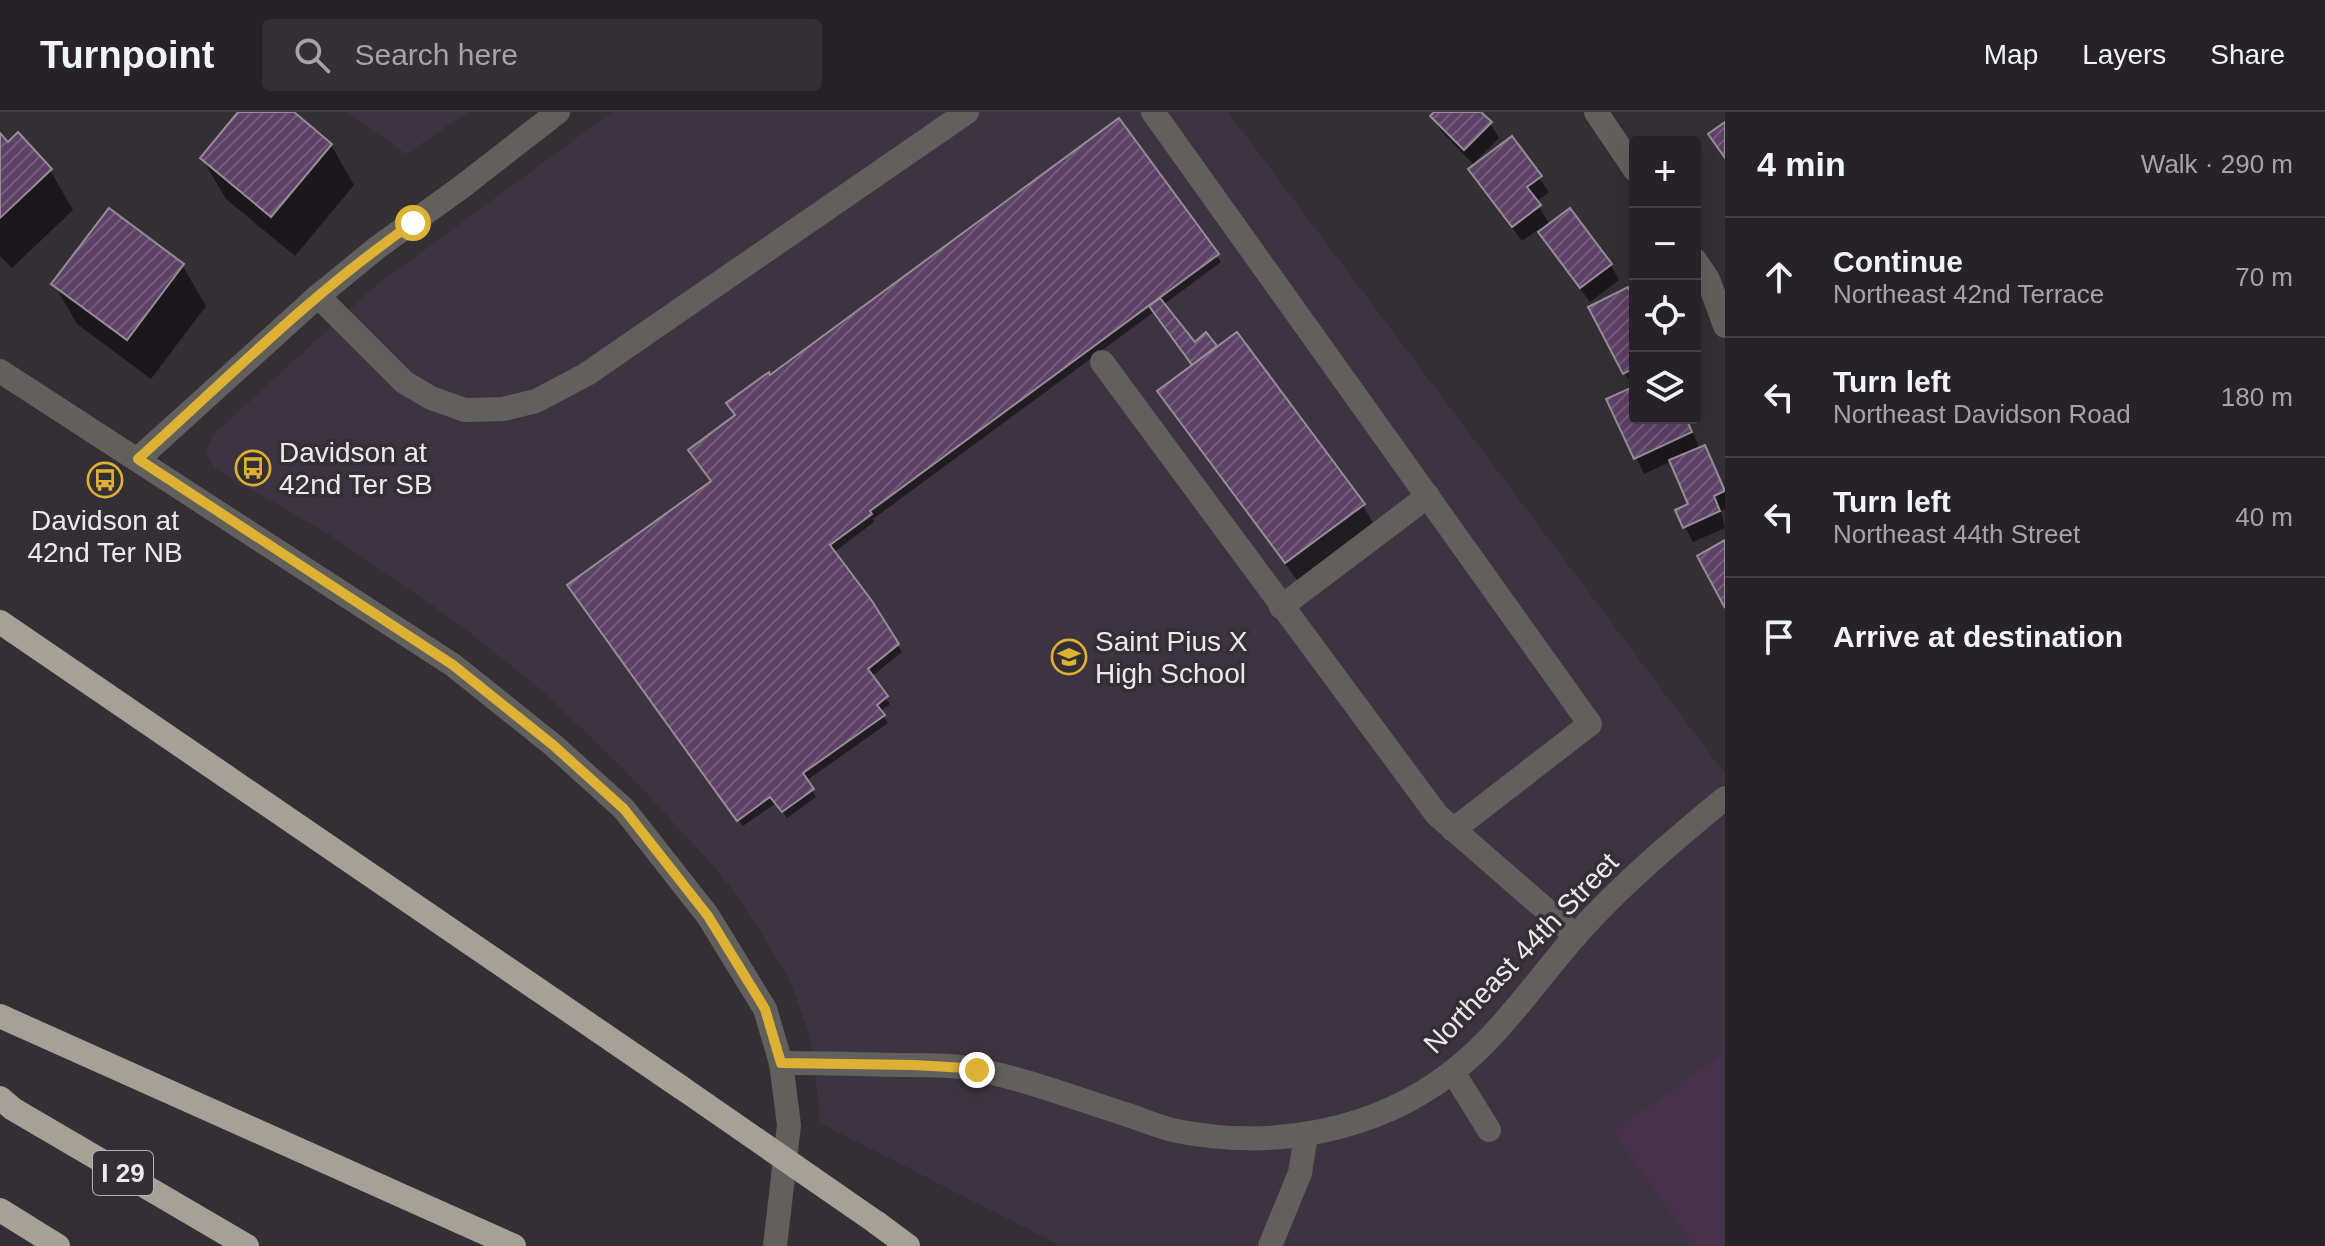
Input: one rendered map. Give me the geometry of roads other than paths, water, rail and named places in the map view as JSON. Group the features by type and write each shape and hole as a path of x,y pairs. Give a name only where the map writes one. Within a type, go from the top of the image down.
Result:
{"highway":[{"path":"0,622 908,1246"},
{"path":"0,1016 514,1246"},
{"name":"I 29","path":"0,1098 13,1109 247,1246"},
{"path":"0,1210 58,1246"}],"street":[{"path":"138,459 318,296 558,112"},
{"path":"318,296 404,382 431,398 465,410 503,409 536,401 587,374 967,112"},
{"path":"1153,112 1590,724 1453,830"},
{"path":"1596,112 1629,161"},
{"path":"1709,269 1725,326"},
{"path":"1102,362 1437,815 1576,936"},
{"path":"0,371 453,665 553,745 624,809 708,916 765,1009 781,1063 789,1125 775,1246"},
{"path":"1281,607 1428,496"},
{"name":"Northeast 44th Street","path":"781,1063 966,1068 1009,1077 1176,1131 1261,1139 1306,1135 1349,1125 1389,1110 1453,1072 1489,1037 1612,897 1659,852 1725,798"},
{"path":"1453,1072 1489,1130"},
{"path":"1270,1246 1300,1173 1306,1135"}],"place":[{"name":"Davidson at 42nd Ter SB","path":"253,468"},
{"name":"Davidson at 42nd Ter NB","path":"105,480"},
{"name":"Saint Pius X High School","path":"1069,657"}]}
